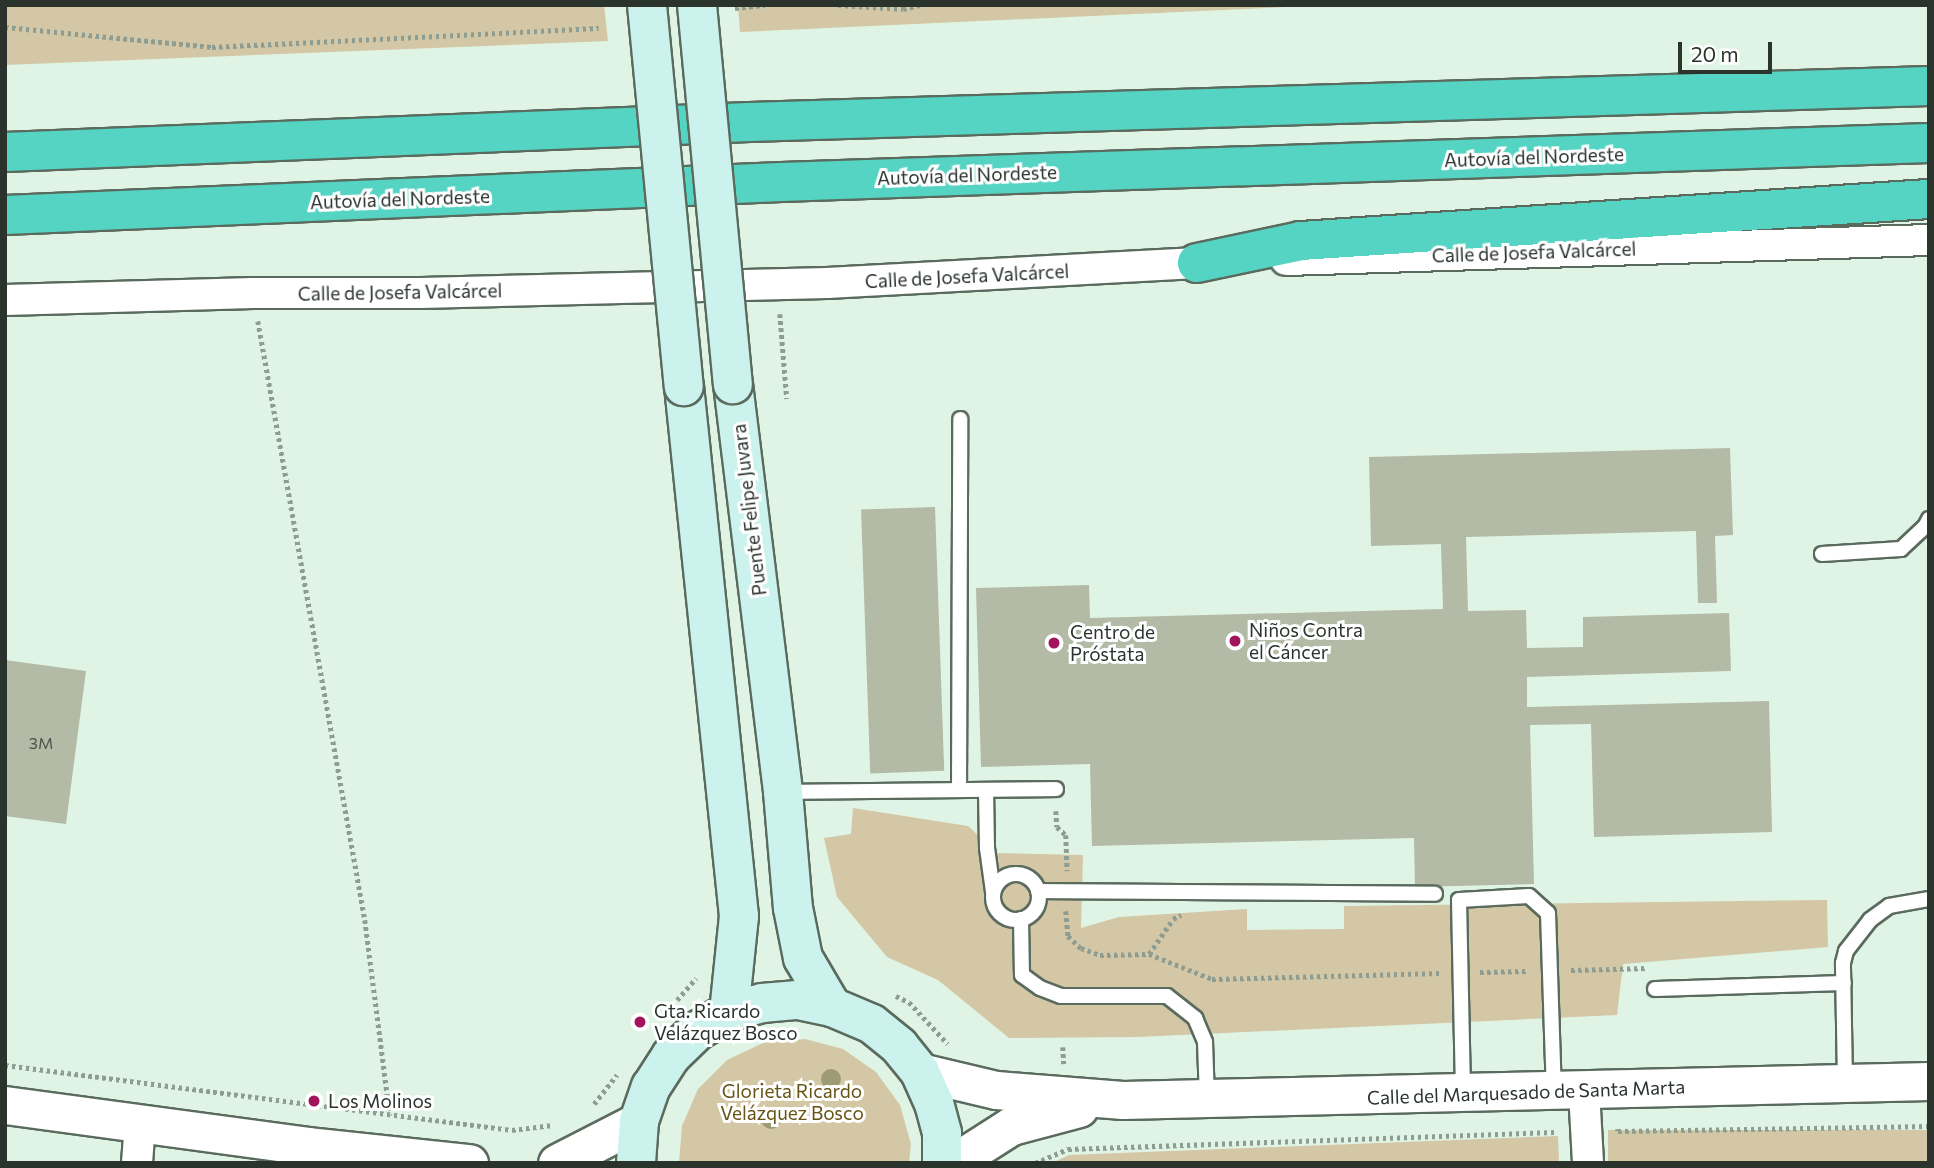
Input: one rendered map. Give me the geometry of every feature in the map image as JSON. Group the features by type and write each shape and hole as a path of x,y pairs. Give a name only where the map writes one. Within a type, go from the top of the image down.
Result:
{"highway":[{"path":"5,152 790,120 1929,86"},
{"name":"Autovía del Nordeste","path":"5,215 781,181 1929,143"},
{"path":"1197,263 1301,241 1929,199"}],"main road":[{"path":"647,5 739,916 729,1012"},
{"name":"Puente Felipe Juvara","path":"696,5 733,384 783,792 793,908 803,958 832,1007"},
{"path":"636,1163 639,1121 651,1087 671,1056 697,1031 729,1012 762,1003 798,1000 832,1007 872,1024 899,1045 920,1072 934,1103 942,1133 942,1163"}],"street":[{"name":"Calle de Josefa Valcárcel","path":"5,300 827,283 1197,263 1929,240"},
{"name":"Calle del Marquesado de Santa Marta","path":"920,1072 996,1090 1123,1100 1929,1081"},
{"path":"1585,1090 1588,1157"},
{"name":"Calle del Marquesado de Santa Marta","path":"953,1163 1012,1126 1068,1110 1123,1100"},
{"path":"5,1105 390,1158 469,1163"},
{"path":"557,1163 639,1121"},
{"path":"137,1163 140,1124"}],"lane":[{"path":"959,790 960,419"},
{"path":"1822,554 1901,549 1925,527 1929,519"},
{"path":"783,792 1056,789"},
{"path":"986,790 987,848 993,900 1006,918 1021,919 1034,912 1039,898 1031,878 1016,873 1002,878 993,892"},
{"path":"1038,891 1435,894"},
{"path":"1463,1094 1465,1035 1459,901 1528,896 1548,914 1585,1090"},
{"path":"1845,1082 1846,951 1870,920 1889,906 1929,899"},
{"path":"1021,919 1022,975 1040,988 1062,996 1167,996 1195,1018 1205,1042 1207,1100"},
{"path":"1655,989 1844,983"}],"path":[{"path":"735,8 765,5"},
{"path":"838,5 903,9 920,5"},
{"path":"5,27 212,47 599,28"},
{"path":"253,293 365,920 390,1115"},
{"path":"781,333 787,399"},
{"path":"1149,954 1212,979"},
{"path":"668,1009 699,973"},
{"path":"886,990 909,1002 953,1049"},
{"path":"5,1065 512,1130 543,1128 560,1122"},
{"path":"587,1111 619,1071"},
{"path":"1585,1090 1618,1131"},
{"path":"1068,1149 1567,1131 1567,1152 1588,1157 1602,1152 1602,1132 1929,1126"}],"green space":[{"path":"5,5 604,5 608,41 5,65"},
{"path":"738,5 1332,5 740,32"},
{"path":"853,808 968,826 997,853 1083,855 1081,928 1119,917 1247,909 1247,930 1344,929 1344,906 1827,900 1828,947 1623,964 1617,1015 1138,1037 1009,1038 938,980 887,957 837,897 824,838 851,834"},
{"name":"Glorieta Ricardo Velázquez Bosco","path":"805,1039 843,1049 876,1072 900,1105 911,1144 909,1163 679,1163 682,1126 698,1089 727,1060 763,1043"},
{"path":"1608,1130 1929,1130 1929,1163 1608,1163"},
{"path":"1558,1136 1559,1163 1052,1163 1069,1155"}],"building":[{"path":"1730,448 1733,535 1715,536 1717,603 1698,603 1696,531 1466,537 1468,611 1526,610 1527,648 1583,647 1583,617 1729,613 1731,671 1527,677 1527,707 1769,701 1772,832 1594,837 1591,724 1530,725 1534,884 1415,887 1414,838 1092,846 1090,764 981,767 976,588 1089,585 1090,618 1443,609 1441,544 1371,546 1369,457"},
{"path":"935,507 944,771 870,773 861,510"},
{"path":"5,660 86,671 66,824 5,816"}],"place":[{"name":"Niños Contra el Cáncer","path":"1235,641"},
{"name":"Centro de Próstata","path":"1054,643"},
{"name":"Gta. Ricardo Velázquez Bosco","path":"640,1022"},
{"name":"Los Molinos","path":"314,1101"}]}
